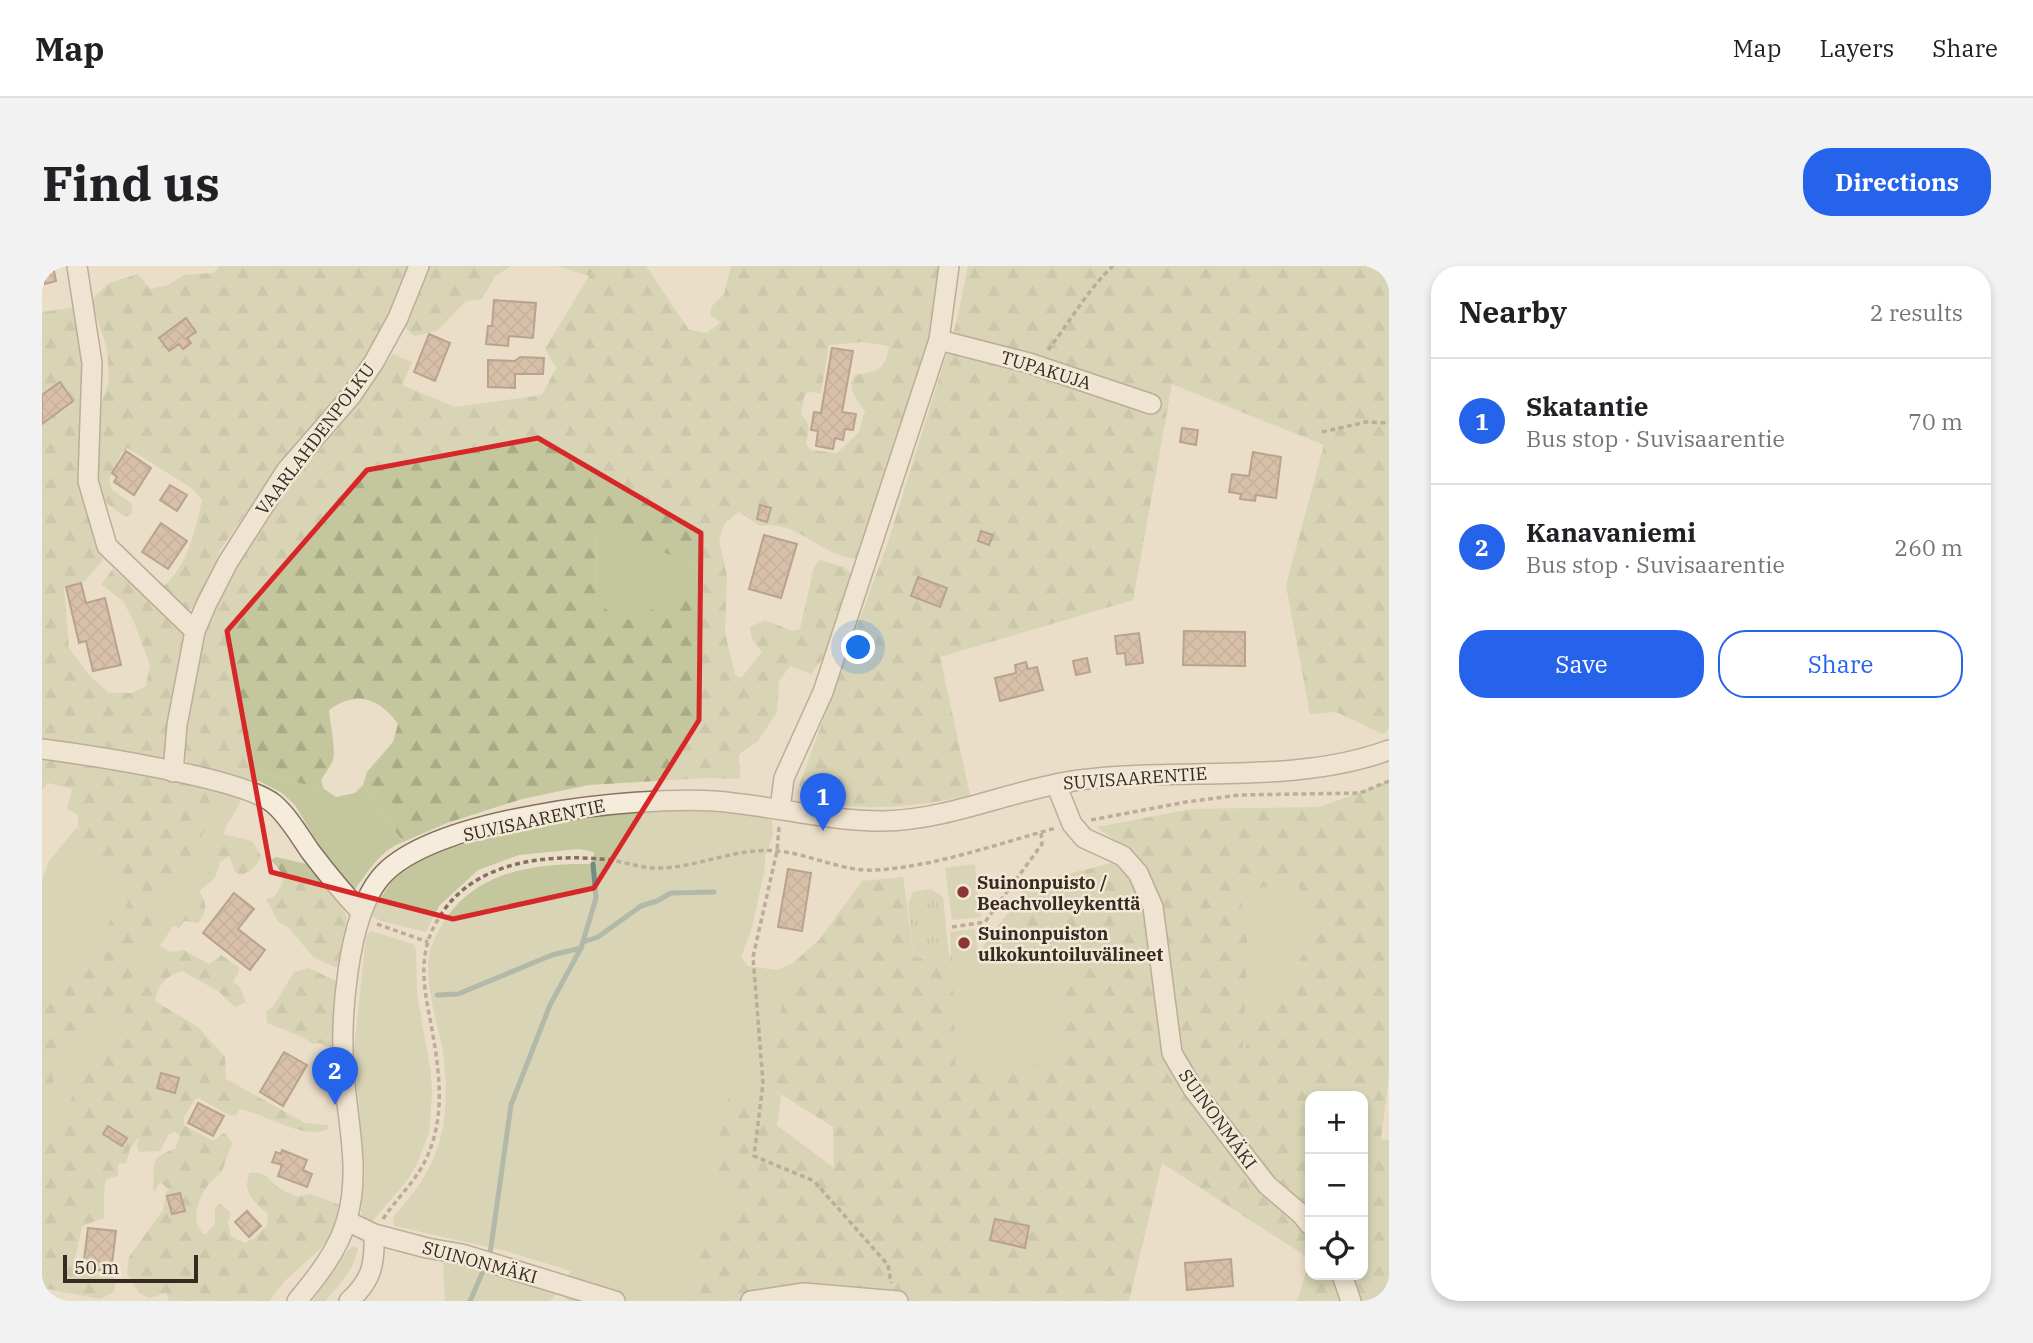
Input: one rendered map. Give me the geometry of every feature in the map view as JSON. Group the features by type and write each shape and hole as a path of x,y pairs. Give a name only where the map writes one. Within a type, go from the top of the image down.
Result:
{"street":[{"path":"77,266 92,363 88,481 107,546 195,631"},
{"name":"VAARLAHDENPOLKU","path":"173,772 177,725 195,631 228,562 286,471 351,396 374,362 398,318 419,266"},
{"path":"780,809 784,778 823,692 939,340 949,266"},
{"name":"TUPAKUJA","path":"939,340 1029,363 1151,404"},
{"path":"42,750 173,772 246,789 264,796 292,824 327,873 361,912"},
{"name":"SUVISAARENTIE","path":"297,1301 330,1256 347,1221 352,1195 354,1158 344,1071 344,1023 351,962 361,912 379,879 398,860 416,849 491,826 587,806 687,800 856,820 911,819 1056,784 1137,775 1287,770 1347,762 1389,750"},
{"path":"1056,784 1072,824"},
{"name":"SUINONMÄKI","path":"1072,824 1084,838 1123,856 1138,873 1153,907 1172,1053 1193,1089 1266,1185 1305,1219"},
{"name":"SUINONMÄKI","path":"347,1221 374,1234 426,1248 462,1254 615,1301"},
{"path":"349,1301 372,1270 374,1234"},
{"path":"1344,1280 1351,1301"},
{"path":"751,1301 804,1293 896,1300"}],"path":[{"path":"1029,363 1048,351 1096,282 1113,266"},
{"path":"1322,432 1366,422 1389,423"},
{"path":"374,1234 422,1166 432,1143 437,1117 440,1085 423,975 428,942 436,921 463,888 499,869 540,859 579,857 663,868 739,852 777,850 834,865 873,870 975,853 1024,835 1186,802 1240,795 1360,793 1389,781"},
{"path":"780,809 777,850 753,957 763,1083 754,1156 814,1181 888,1265 896,1300"},
{"path":"952,927 985,922 1042,844 1041,832"},
{"path":"361,912 371,922 428,942"}],"highlighted area":[{"path":"538,438 701,533 699,720 594,888 453,919 271,872 227,631 367,470"}],"green space":[{"path":"220,266 411,266 399,299 369,356 320,422 278,467 220,550 203,600 191,609 178,608 147,572 165,585 173,577 190,546 202,500 193,489 128,448 122,452 109,480 112,490 132,504 132,514 125,517 101,499 94,463 93,425 109,381 107,348 91,300 109,283 138,274 150,289 168,285 184,275 213,273"},
{"path":"428,266 511,266 495,276 482,299 466,301 437,331 414,336 404,326 423,285"},
{"path":"557,266 646,266 689,330 707,333 720,322 710,315 712,306 724,294 731,266 944,266 933,338 859,558 834,553 787,528 760,526 739,512 725,523 719,540 727,575 725,632 735,675 741,678 762,652 752,639 750,627 765,620 792,631 800,629 814,567 820,560 846,568 852,575 826,654 811,674 790,666 779,681 777,712 758,741 739,754 740,779 707,778 589,785 522,799 447,823 403,842 363,785 367,772 393,742 398,724 383,708 367,700 349,700 329,710 334,756 321,780 324,789 238,768 226,774 188,763 184,757 201,638 243,557 291,482 336,431 393,354 412,362 402,385 455,407 542,395 556,368 545,349 589,276","holes":["862,342 889,346 883,365 875,371 855,375 853,380 852,389 865,411 859,432 837,453 810,450 806,444 808,425 801,415 804,397 808,392 821,393 829,345","596,524 701,568 698,590 626,620 597,604"]},
{"path":"968,266 1389,266 1389,729 1383,734 1336,712 1310,714 1286,585 1324,445 1172,384 1133,600 940,657 970,795 907,805 853,807 811,797 799,786 888,542 956,324"},
{"path":"75,307 87,358 86,509 103,560 84,582 64,587 69,648 90,676 109,693 132,693 146,686 150,665 134,622 123,601 101,584 113,569 187,632 174,690 165,762 42,743 42,312"},
{"path":"596,523 701,568 699,590 626,620 597,604"},
{"path":"42,754 224,790 188,864 167,876 156,891 159,913 136,970 114,1006 86,1035 69,1040 54,1054 53,1091 42,1117 42,984 80,983 86,956 102,948 111,916 125,909 128,902 117,886 97,868 86,850 79,829 78,815 67,809 72,789 48,783 42,790"},
{"path":"238,768 324,789 336,797 355,793 363,785 403,842 381,856 355,889 352,888 330,864 295,805 282,793 261,782 226,774"},
{"path":"1389,781 1389,1076 1381,1139 1389,1140 1389,1301 1297,1301 1305,1276 1305,1280 1368,1280 1368,1091 1305,1091 1305,1256 1162,1163 1129,1301 692,1301 694,1248 733,1210 713,1166 730,1090 834,1168 833,1127 763,1083 792,964 820,939 862,881 903,877 914,958 952,956 956,1071 1065,1063 1054,944 978,953 1030,883 1137,857 1097,827 1192,809 1320,807","holes":["1299,887 1310,943 1243,1051 1248,946 1240,888"]},
{"path":"224,790 242,796 223,834 252,841 256,848 225,845 214,867 187,896 173,926 138,979 120,1021 103,1050 85,1072 42,1155 42,1117 53,1091 54,1054 69,1040 87,1035 156,891 167,876 188,864"},
{"path":"689,810 765,817 772,820 773,835 765,856 752,928 741,957 748,966 776,970 792,964 763,1083 781,1095 777,1126 730,1091 713,1166 733,1210 694,1248 692,1301 569,1301 558,1292 571,1271 502,1250 394,1226 393,1217 428,1169 438,1148 443,1124 446,1100 445,1064 428,972 430,952 440,928 457,905 472,891 490,881 529,868 593,864 594,852 579,849 519,855 478,870 439,906 426,932 380,921 370,914 392,881 404,869 426,856 452,847 588,816"},
{"path":"77,827 95,867 120,887 128,902 125,909 111,917 102,948 86,957 80,984 42,984 42,880 49,861"},
{"path":"225,845 256,848 261,856 260,860 242,875 235,872 229,856 220,862 215,878 199,891 205,907 198,923 184,921 179,928 173,926 187,895 214,867 212,860 217,847"},
{"path":"276,857 311,865 342,905 347,918 340,966 335,967 313,957 289,928 278,921 266,899 274,897 283,881 280,870 271,860"},
{"name":"Suinonpuisto / Beachvolleykenttä","path":"975,864 981,917 952,920 945,868"},
{"path":"1299,887 1310,943 1243,1053 1248,946 1240,888"},
{"path":"931,889 943,897 949,956 914,958 908,904 913,892"},
{"path":"975,929 978,953 1054,944 1066,1063 956,1071 950,932"},
{"path":"371,931 413,944 416,949 417,993 432,1094 429,1133 417,1164 408,1179 371,1223 362,1218 361,1212 365,1173 354,1050 366,937"},
{"path":"160,946 170,952 184,950 209,964 221,955 238,967 239,971 233,982 240,987 246,1002 235,1007 218,991 182,971 164,982 155,1001 198,1027 225,1057 226,1079 305,1123 328,1125 328,1129 308,1132 240,1109 235,1116 227,1114 199,1098 195,1099 183,1119 184,1125 213,1141 224,1133 233,1143 223,1169 208,1185 198,1204 197,1224 205,1235 215,1224 215,1207 221,1204 231,1213 228,1223 231,1236 245,1243 267,1226 268,1214 248,1192 249,1173 264,1175 277,1187 297,1197 311,1194 340,1205 332,1234 289,1277 270,1301 167,1301 169,1298 166,1293 149,1298 139,1293 127,1273 129,1257 163,1210 166,1192 169,1190 160,1182 155,1191 153,1190 155,1163 160,1156 175,1149 180,1136 175,1132 169,1134 160,1151 139,1152 138,1138 130,1149 126,1163 118,1164 118,1176 106,1179 104,1218 82,1226 74,1265 78,1273 113,1277 116,1282 114,1292 100,1299 42,1288 42,1155 85,1072 103,1050 120,1021 138,979"},
{"path":"309,968 338,982 334,1050 320,1043 313,1044 267,1023 266,1011 273,1007 294,972"},
{"path":"355,1246 358,1249 356,1257 341,1283 325,1301 313,1301 348,1250"},
{"path":"443,1261 558,1292 550,1301 445,1301"}],"building":[{"path":"42,266 53,266 56,281 45,284 45,281 42,281"},
{"path":"494,300 536,303 533,338 509,336 508,346 486,344 488,326 492,326"},
{"path":"186,318 196,332 187,338 191,343 183,349 179,344 169,351 159,338"},
{"path":"429,334 450,343 435,381 414,372"},
{"path":"832,348 853,351 842,412 856,414 853,430 845,429 843,440 835,438 833,449 816,446 818,431 811,430 814,412 821,413"},
{"path":"520,357 544,358 543,374 515,374 515,388 488,387 488,360 515,361"},
{"path":"60,382 73,401 42,424 42,395"},
{"path":"1182,428 1198,430 1196,445 1180,442"},
{"path":"126,451 151,468 134,495 114,482 117,477 112,473"},
{"path":"1253,452 1281,457 1276,498 1256,495 1255,501 1240,499 1241,494 1229,492 1232,474 1249,476"},
{"path":"170,485 187,495 177,511 160,500"},
{"path":"760,505 771,508 767,522 757,519"},
{"path":"161,523 187,541 168,569 142,552"},
{"path":"981,531 993,535 989,545 978,541"},
{"path":"764,535 797,544 781,598 749,589"},
{"path":"918,577 947,588 940,607 911,596"},
{"path":"81,583 86,603 105,598 121,665 93,671 86,641 79,643 66,587"},
{"path":"1184,631 1245,632 1245,666 1183,665"},
{"path":"1139,633 1143,663 1126,665 1125,653 1117,654 1115,636"},
{"path":"1087,658 1090,672 1076,675 1073,661"},
{"path":"1026,662 1028,669 1037,667 1043,690 1000,701 995,678 1016,673 1015,665"},
{"path":"788,869 811,873 802,931 778,927"},
{"path":"234,893 254,909 238,929 265,950 250,970 203,933"},
{"path":"284,1052 307,1065 283,1106 260,1092"},
{"path":"161,1073 179,1078 175,1093 157,1088"},
{"path":"198,1103 224,1116 213,1136 188,1123"},
{"path":"108,1126 127,1138 122,1146 103,1134"},
{"path":"282,1150 307,1160 303,1170 312,1174 307,1187 278,1176 282,1165 272,1162 276,1152 281,1154"},
{"path":"180,1193 185,1211 172,1214 167,1196"},
{"path":"247,1211 261,1226 249,1237 235,1222"},
{"path":"995,1219 1029,1226 1025,1248 990,1240"},
{"path":"88,1228 116,1231 111,1272 83,1268"},
{"path":"1231,1259 1233,1286 1187,1290 1185,1263"}],"waterway":[{"path":"490,1254 511,1105 550,1005 581,948 596,898 593,864"},
{"path":"583,942 598,937 641,906 671,893 714,892"},
{"path":"437,995 458,994 552,955 581,948"},
{"path":"470,1301 484,1269"}],"place":[{"name":"Skatantie","path":"823,831"},
{"name":"Suinonpuisto / Beachvolleykenttä","path":"963,892"},
{"name":"Suinonpuiston ulkokuntoiluvälineet","path":"964,943"},
{"name":"Kanavaniemi","path":"335,1105"}]}
